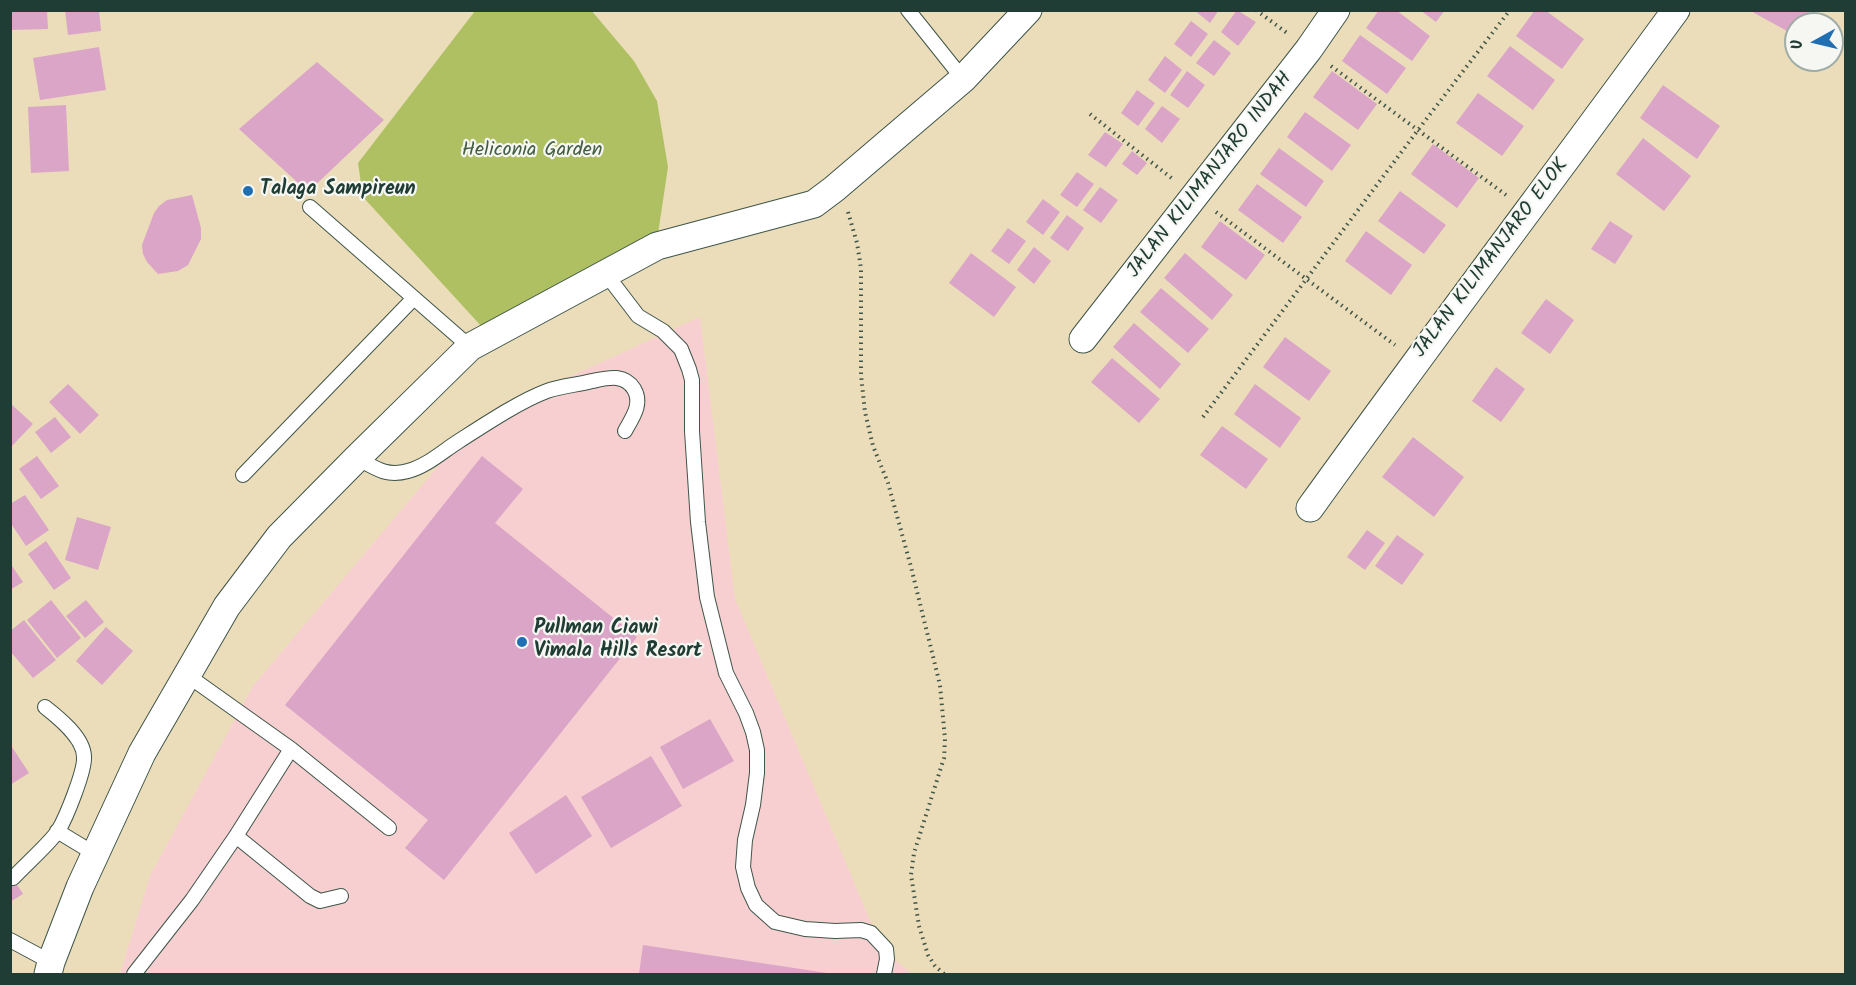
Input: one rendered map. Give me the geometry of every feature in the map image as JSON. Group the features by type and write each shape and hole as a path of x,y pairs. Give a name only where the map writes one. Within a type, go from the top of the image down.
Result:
{"street":[{"path":"49,968 95,854 142,753 227,606 279,537 470,347 657,246 824,196 963,79 1029,10"},
{"name":"JALAN KILIMANJARO INDAH","path":"1083,339 1309,49 1336,10"},
{"name":"JALAN KILIMANJARO ELOK","path":"1310,507 1416,360 1676,10"}],"lane":[{"path":"908,10 963,79"},
{"path":"310,207 470,347"},
{"path":"606,274 638,316 663,331 681,349 692,380 692,431 698,522 707,597 726,673 746,713 757,750 757,773 745,840 743,867 748,888 756,905 775,922 805,929 861,930 871,933 886,949 884,975"},
{"path":"243,475 414,298"},
{"path":"357,458 389,474 409,471 538,395 616,378 623,379 630,384 637,399 637,410 625,431"},
{"path":"187,675 291,749 389,828"},
{"path":"13,878 57,831 77,789 85,756 78,740 60,719 45,707"},
{"path":"134,975 192,900 291,749"},
{"path":"57,831 95,854"},
{"path":"236,836 310,896 320,901 341,896"},
{"path":"10,940 49,968"}],"path":[{"path":"1256,10 1528,212"},
{"path":"1203,417 1510,10"},
{"path":"1089,114 1195,197 1416,360"},
{"path":"824,196 850,215 857,243 861,268 861,375 865,412 873,446 888,483 940,685 945,739 944,758 914,853 911,875 916,916 928,955 944,975"}],"shaded area":[{"name":"Pullman Ciawi Vimala Hills Resort","path":"700,317 735,599 882,949 912,974 120,974 150,876 253,686 478,419"}],"green space":[{"name":"Heliconia Garden","path":"591,10 634,61 657,101 668,167 658,234 482,327 363,197 358,163 475,11"}],"building":[{"path":"10,10 47,10 48,29 10,30"},
{"path":"65,10 99,10 101,31 68,35"},
{"path":"1194,10 1219,10 1210,23"},
{"path":"1237,10 1256,22 1238,46 1221,32"},
{"path":"1379,10 1396,10 1430,36 1412,61 1366,28"},
{"path":"1420,10 1445,10 1436,22"},
{"path":"1535,10 1545,10 1584,39 1562,69 1516,36"},
{"path":"1749,10 1811,10 1810,12 1784,12 1784,29"},
{"path":"1191,21 1208,34 1191,57 1174,44"},
{"path":"1360,35 1406,68 1387,94 1342,61"},
{"path":"1214,40 1231,53 1214,76 1196,63"},
{"path":"1510,46 1555,80 1533,110 1487,76"},
{"path":"99,47 106,90 40,100 33,58"},
{"path":"1165,56 1182,70 1165,93 1148,80"},
{"path":"317,62 384,120 308,192 239,129"},
{"path":"1187,71 1205,85 1188,108 1170,95"},
{"path":"1332,71 1377,104 1358,130 1313,97"},
{"path":"1663,85 1720,126 1697,159 1640,118"},
{"path":"1137,90 1155,103 1138,126 1121,113"},
{"path":"1478,93 1524,126 1502,156 1456,123"},
{"path":"66,105 69,171 31,173 28,107"},
{"path":"1162,106 1180,119 1162,143 1145,129"},
{"path":"1305,112 1351,145 1332,171 1287,137"},
{"path":"1105,132 1123,144 1106,167 1088,155"},
{"path":"1643,138 1691,176 1664,211 1616,174"},
{"path":"1433,144 1479,178 1457,208 1411,174"},
{"path":"1279,148 1324,181 1306,207 1260,174"},
{"path":"1132,151 1147,163 1137,175 1122,164"},
{"path":"1077,172 1094,184 1077,207 1060,195"},
{"path":"1257,184 1302,217 1283,243 1238,210"},
{"path":"1100,187 1118,200 1101,223 1083,210"},
{"path":"1400,191 1446,225 1424,254 1378,221"},
{"path":"192,195 201,228 201,239 188,265 178,271 158,274 147,262 142,245 154,213 167,200"},
{"path":"1043,199 1060,212 1043,235 1026,222"},
{"path":"1067,215 1084,228 1068,251 1050,238"},
{"path":"1220,221 1265,255 1246,280 1201,247"},
{"path":"1610,221 1633,236 1615,264 1591,249"},
{"path":"1008,228 1026,241 1009,264 991,251"},
{"path":"1366,231 1412,265 1391,295 1345,261"},
{"path":"1034,247 1051,261 1034,284 1017,270"},
{"path":"971,253 1016,287 994,317 949,283"},
{"path":"1185,253 1233,295 1212,320 1164,278"},
{"path":"1161,288 1209,329 1188,353 1140,312"},
{"path":"1546,299 1574,320 1550,354 1521,333"},
{"path":"1134,323 1181,364 1160,389 1113,347"},
{"path":"1285,337 1331,371 1309,401 1263,367"},
{"path":"1112,358 1160,399 1139,423 1091,382"},
{"path":"1496,367 1525,389 1501,422 1472,401"},
{"path":"68,384 99,415 80,434 49,402"},
{"path":"1255,384 1301,418 1280,448 1234,414"},
{"path":"10,403 33,424 10,448"},
{"path":"55,417 71,437 51,453 35,432"},
{"path":"1222,426 1268,459 1246,489 1200,455"},
{"path":"1413,437 1464,477 1434,517 1382,477"},
{"path":"37,456 59,486 41,499 19,469"},
{"path":"482,456 523,489 495,523 637,637 444,880 405,848 428,820 285,705"},
{"path":"25,495 49,530 26,546 10,522 10,504"},
{"path":"77,517 111,527 98,570 65,560"},
{"path":"1367,530 1385,543 1365,570 1347,557"},
{"path":"1397,535 1424,554 1402,585 1375,566"},
{"path":"46,541 71,578 54,590 28,554"},
{"path":"10,563 23,582 10,590"},
{"path":"51,600 81,638 57,658 27,620"},
{"path":"86,600 104,622 85,638 66,616"},
{"path":"24,620 56,660 33,678 10,651 10,631"},
{"path":"106,627 133,651 102,685 76,661"},
{"path":"710,719 734,761 683,789 660,747"},
{"path":"10,744 29,773 10,785"},
{"path":"651,756 682,806 611,848 581,797"},
{"path":"566,795 592,836 536,874 509,833"},
{"path":"10,874 23,894 10,902"},
{"path":"643,945 827,973 827,974 639,974"}],"place":[{"name":"Talaga Sampireun","path":"248,191"},
{"name":"Pullman Ciawi Vimala Hills Resort","path":"522,642"}]}
